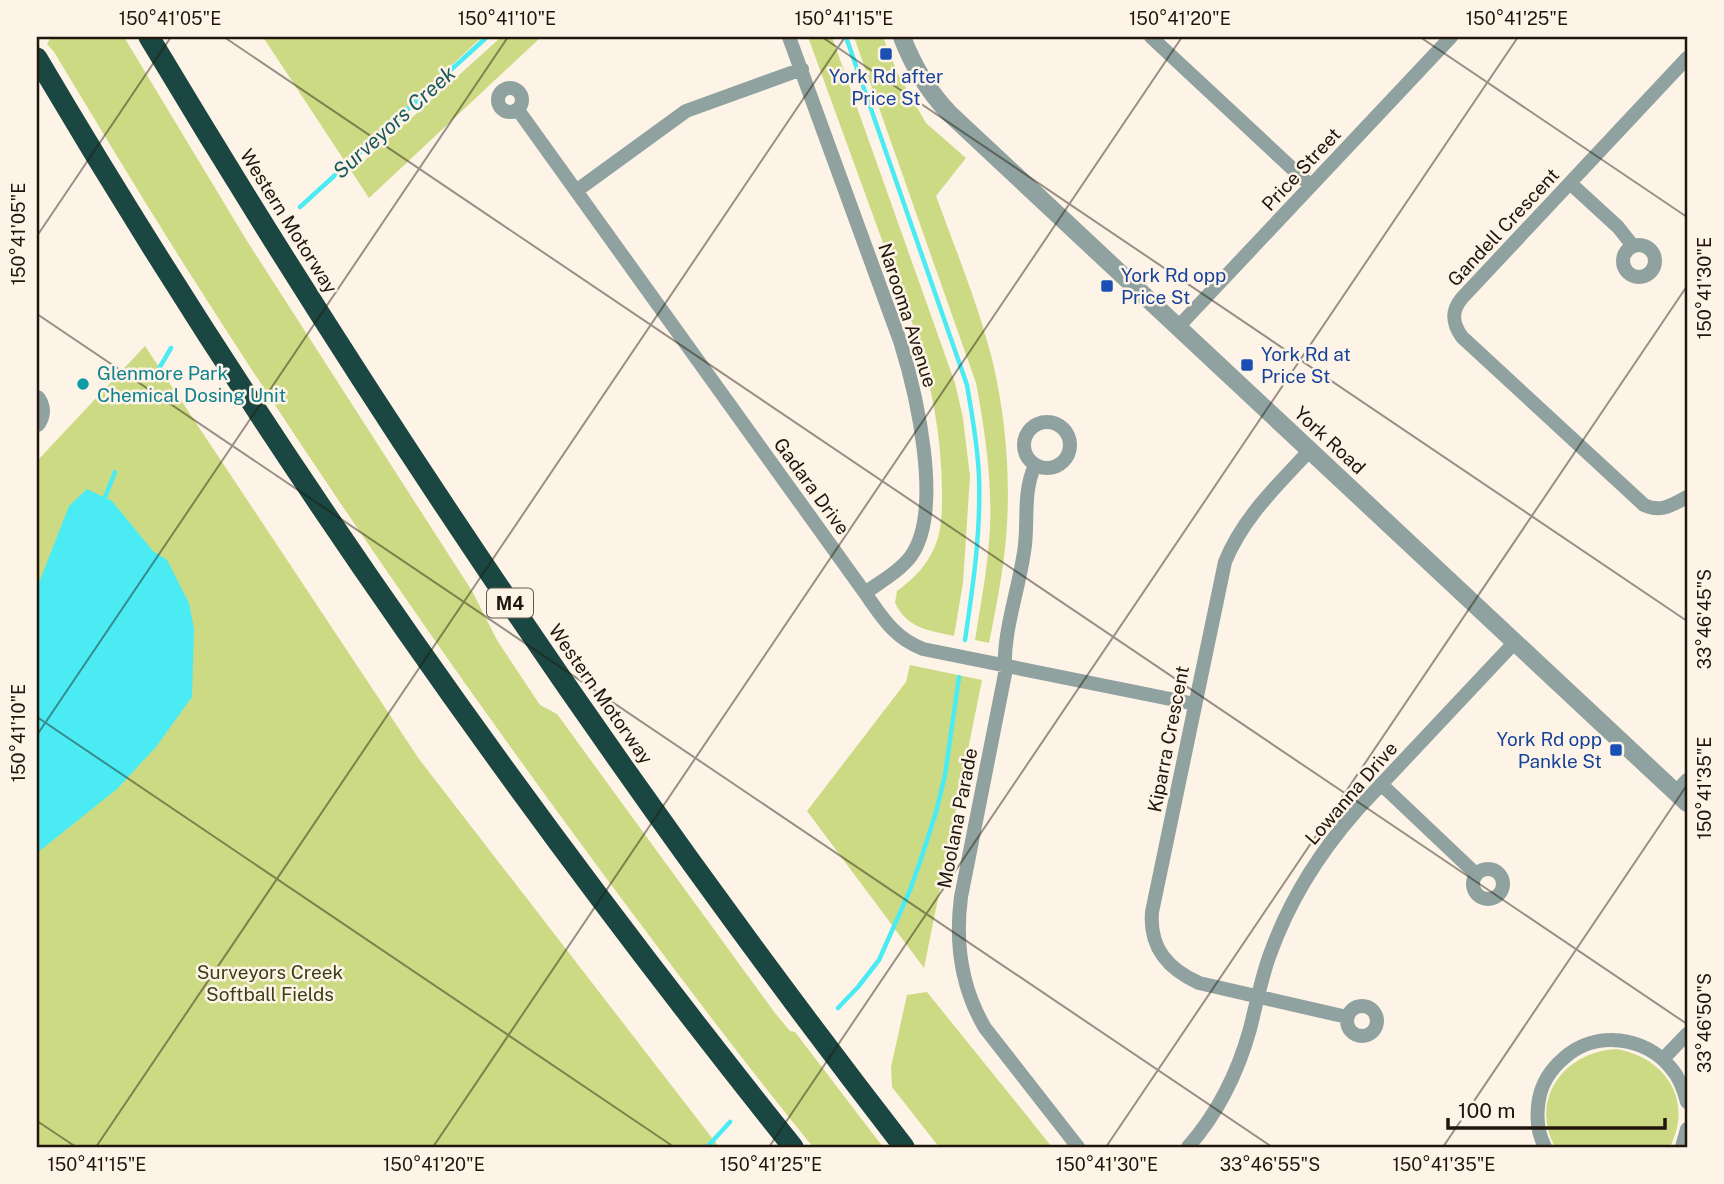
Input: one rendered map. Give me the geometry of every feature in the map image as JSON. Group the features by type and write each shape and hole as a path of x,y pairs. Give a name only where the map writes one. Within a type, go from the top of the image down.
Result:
{"highway":[{"name":"Western Motorway","path":"149,37 278,248 457,526 714,895 904,1147"},
{"path":"37,58 214,348 388,605 594,890 697,1027 793,1147"}],"street":[{"name":"Narooma Avenue","path":"789,37 900,341 912,383 923,442 925,500 923,527 918,544 905,563 865,593"},
{"name":"York Road","path":"902,37 921,77 949,113 1515,642 1683,792"},
{"path":"1151,37 1311,186"},
{"name":"Price Street","path":"1178,327 1451,37"},
{"name":"Gandell Crescent","path":"1687,58 1459,302 1454,311 1456,327 1462,337 1644,505 1664,509 1687,497"},
{"path":"576,191 686,111 802,69"},
{"name":"Gadara Drive","path":"518,110 895,632 912,645 923,649 1195,704"},
{"path":"1570,183 1618,227 1633,246"},
{"name":"Kiparra Crescent","path":"1310,450 1247,520 1225,562 1151,925 1160,954 1174,969 1199,983 1348,1017"},
{"name":"Moolana Parade","path":"1035,465 1027,487 1025,546 1004,656 1005,674 958,915 961,958 970,998 985,1028 1078,1147"},
{"name":"Lowanna Drive","path":"1188,1147 1212,1115 1234,1074 1275,941 1301,888 1345,824 1515,642"},
{"path":"1381,784 1476,874"},
{"path":"1663,1059 1687,1034"},
{"path":"1545,1147 1537,1119 1540,1095 1550,1073 1567,1055 1591,1043 1616,1040 1642,1046 1663,1059 1679,1079 1687,1102"},
{"path":"1682,1147 1687,1129"}],"green space":[{"path":"51,37 124,37 247,241 472,591 497,640 540,705 557,714 775,1013 790,1031 795,1032 883,1147 813,1147 655,944 463,680 299,442 176,252 47,44"},
{"path":"263,37 482,37 357,153 364,161 501,37 541,37 369,198"},
{"path":"808,37 832,37 955,383 963,418 970,476 963,583 954,636 920,627 906,618 895,603 897,591 926,563 939,535 942,493 938,430 926,369 914,328"},
{"path":"854,37 883,37 898,74 926,123 966,158 936,196 981,321 993,363 1004,428 1008,472 1006,538 989,643 975,640 990,528 987,455 976,383"},
{"name":"Surveyors Creek Softball Fields","path":"145,346 419,759 719,1147 37,1147 37,461"},
{"path":"910,665 982,680 924,968 807,811 906,682"},
{"path":"927,992 1052,1147 939,1147 892,1087 891,1067 907,995"},
{"path":"1616,1049 1648,1061 1661,1071 1670,1083 1679,1113 1677,1130 1670,1147 1555,1147 1548,1129 1546,1112 1556,1081 1581,1059 1597,1052"}],"water":[{"path":"87,489 112,501 153,551 167,560 189,603 194,629 192,697 156,747 117,789 37,853 37,588 69,506"}],"waterway":[{"name":"Surveyors Creek","path":"300,207 487,37"},
{"path":"846,37 967,385 977,454 979,518 965,640"},
{"name":"Surveyors Creek","path":"157,372 171,348"},
{"name":"Surveyors Creek","path":"104,500 115,472"},
{"path":"838,1008 879,960 910,890 936,812 945,775 959,677"},
{"path":"707,1147 730,1122"}],"place":[{"name":"York Rd after Price St","path":"886,54"},
{"name":"York Rd opp Price St","path":"1107,286"},
{"name":"York Rd at Price St","path":"1247,365"},
{"name":"Glenmore Park Chemical Dosing Unit","path":"83,384"},
{"name":"York Rd opp Pankle St","path":"1616,750"}]}
